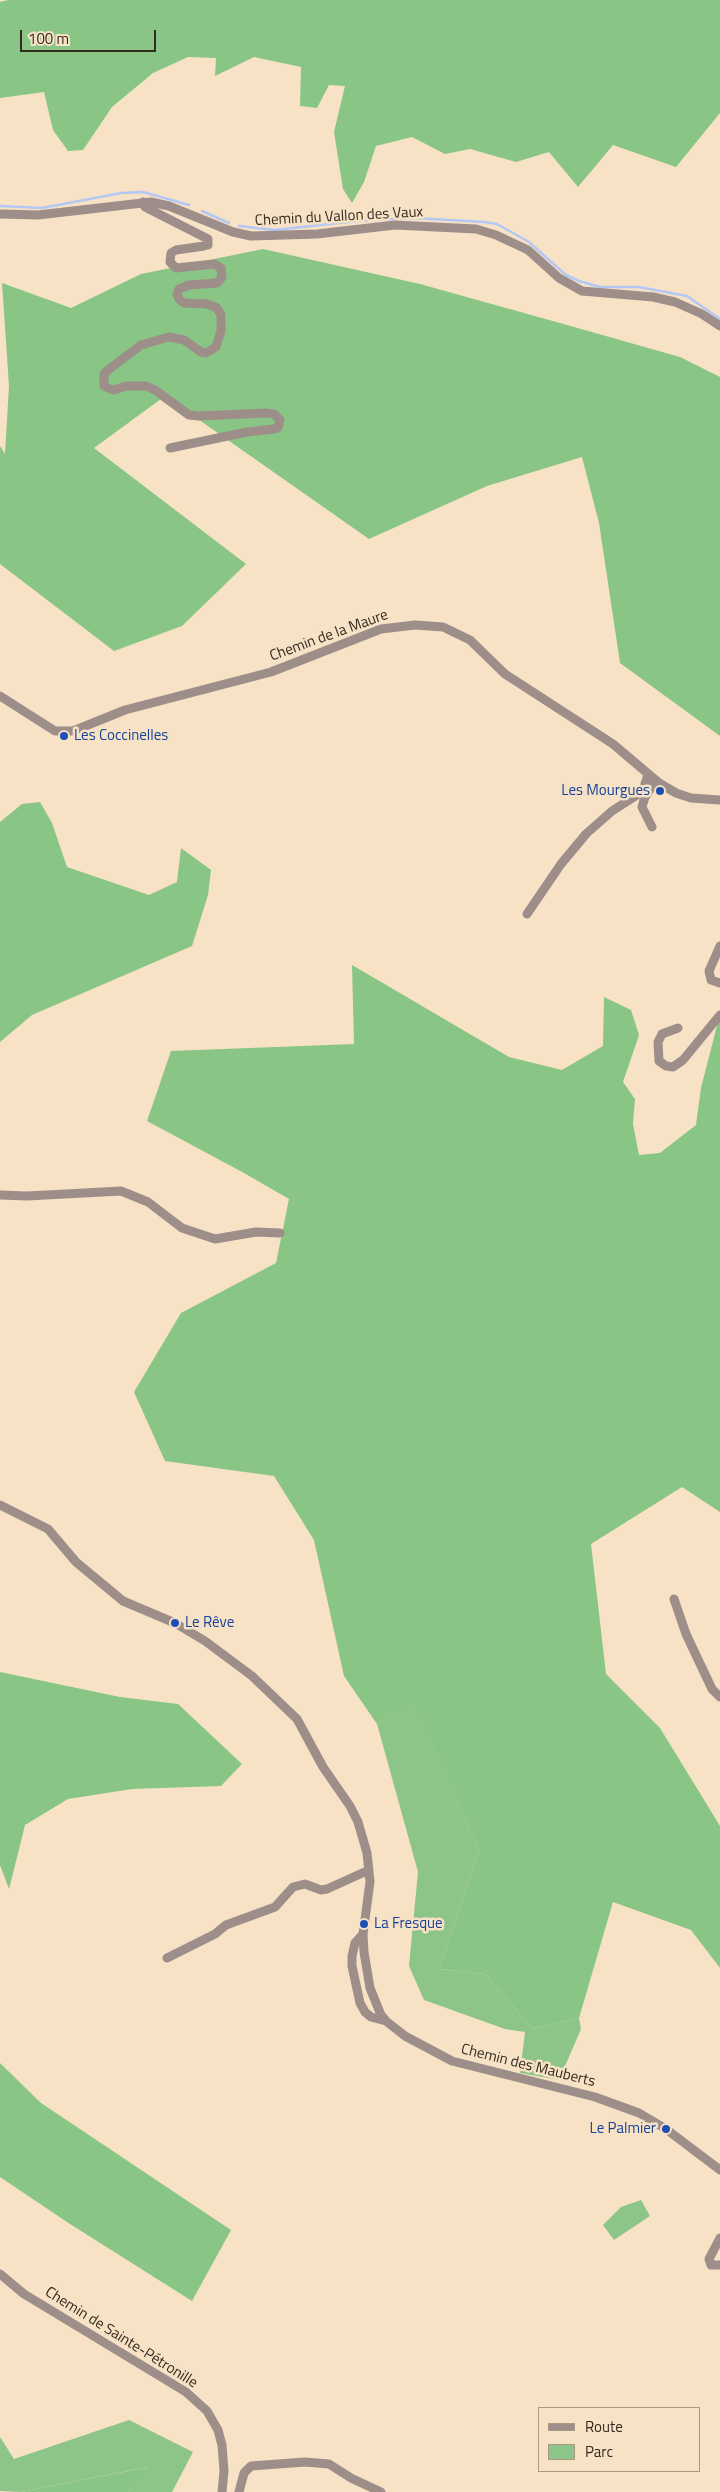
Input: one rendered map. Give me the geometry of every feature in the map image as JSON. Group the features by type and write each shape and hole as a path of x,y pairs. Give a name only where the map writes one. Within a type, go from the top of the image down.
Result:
{"street":[{"name":"Chemin du Vallon des Vaux","path":"0,214 38,215 143,202 169,206 233,232 251,236 317,234 395,225 476,229 496,235 528,250 559,278 582,291 654,297 675,302 702,314 720,326"},
{"path":"143,202 145,207 208,239 208,245 171,252 170,262 176,268 214,264 221,268 222,277 217,283 189,285 179,289 177,294 179,300 184,303 207,304 217,308 222,315 221,330 216,348 206,353 201,352 184,340 169,338 141,345 104,374 104,386 113,390 127,386 146,386 155,390 189,415 266,413 274,414 280,420 278,428 170,448"},
{"name":"Chemin de la Maure","path":"0,696 55,731 73,731 124,710 271,672 381,629 393,626 429,625 449,628 470,640 505,674 613,744 652,778 676,793 691,798 720,800"},
{"path":"652,778 642,807 652,827"},
{"path":"527,914 561,864 586,834 612,810 637,795 652,778"},
{"path":"720,946 709,972 711,980 720,982"},
{"path":"678,1028 662,1034 658,1042 658,1061 666,1066 673,1067 683,1060 720,1015"},
{"path":"0,1195 27,1196 121,1191 148,1202 182,1228 215,1239 256,1232 280,1233"},
{"name":"Chemin des Mauberts","path":"0,1505 48,1529 76,1562 115,1595 131,1605 175,1623 205,1640 252,1676 286,1706 307,1733 323,1767 350,1806 358,1822 367,1854 370,1882 363,1934 364,1952 370,1988 381,2015 386,2021 411,2039 461,2064 595,2097 639,2113 666,2129 720,2170"},
{"path":"674,1598 686,1634 712,1689 720,1697"},
{"path":"166,1958 215,1934 226,1925 275,1907 293,1886 305,1884 321,1890 327,1889 369,1870"},
{"path":"363,1934 355,1944 352,1956 352,1966 360,2002 371,2017 386,2021"},
{"path":"720,2238 709,2259 711,2265 720,2265"},
{"name":"Chemin de Sainte-Pétronille","path":"0,2274 24,2294 186,2392 201,2405 218,2430 222,2445 224,2471 222,2492"},
{"path":"240,2492 244,2473 251,2466 317,2462 337,2468 352,2478 381,2492"}],"green space":[{"path":"8,0 720,0 720,113 676,167 613,145 578,187 549,152 516,162 470,149 445,154 412,137 376,146 364,182 352,203 343,189 334,132 345,86 329,85 317,108 300,106 301,67 254,57 215,76 216,58 188,57 153,73 112,107 83,150 68,151 53,130 44,92 0,98 0,2"},
{"path":"263,249 420,284 567,325 680,357 720,377 720,736 620,663 599,523 582,457 487,486 369,539 165,396 94,448 246,564 182,626 114,651 0,564 0,446 5,454 9,386 2,283 71,308 141,274"},
{"path":"40,802 52,823 67,867 149,895 177,882 181,848 211,870 208,895 192,946 32,1015 0,1042 0,822 22,804"},
{"path":"352,965 509,1057 562,1070 603,1046 604,997 631,1010 639,1035 623,1082 635,1099 633,1124 639,1155 660,1153 696,1125 701,1088 720,1014 720,1512 682,1487 591,1544 606,1674 660,1728 720,1826 720,1968 691,1930 613,1902 579,2018 533,2029 485,1974 439,1969 479,1850 412,1699 377,1724 344,1676 314,1540 274,1476 165,1461 134,1392 181,1313 276,1263 289,1199 147,1121 171,1051 354,1044"},
{"path":"0,1672 120,1697 178,1704 242,1764 221,1786 132,1789 68,1799 25,1825 9,1889 0,1865"},
{"path":"412,1698 479,1850 439,1969 485,1974 533,2029 579,2018 581,2029 559,2080 520,2073 525,2032 505,2029 424,2000 409,1966 418,1872 377,1724"},
{"path":"0,2063 41,2103 231,2230 192,2301 70,2224 0,2177"},
{"path":"641,2200 650,2216 614,2240 603,2225 621,2207"},
{"path":"129,2420 193,2452 172,2492 128,2492 148,2467 21,2492 0,2491 0,2437 14,2459"},
{"path":"149,2467 128,2492 21,2492"}],"waterway":[{"path":"0,206 42,208 121,193 143,192 189,205"},
{"path":"202,211 229,223"},
{"path":"239,226 275,230 357,221 414,218 497,224 529,242 566,275 579,281 600,287 639,287 687,296 720,319"}],"place":[{"name":"Les Coccinelles","path":"64,736"},
{"name":"Les Mourgues","path":"660,791"},
{"name":"Le Rêve","path":"175,1623"},
{"name":"La Fresque","path":"364,1924"},
{"name":"Le Palmier","path":"666,2129"}]}
